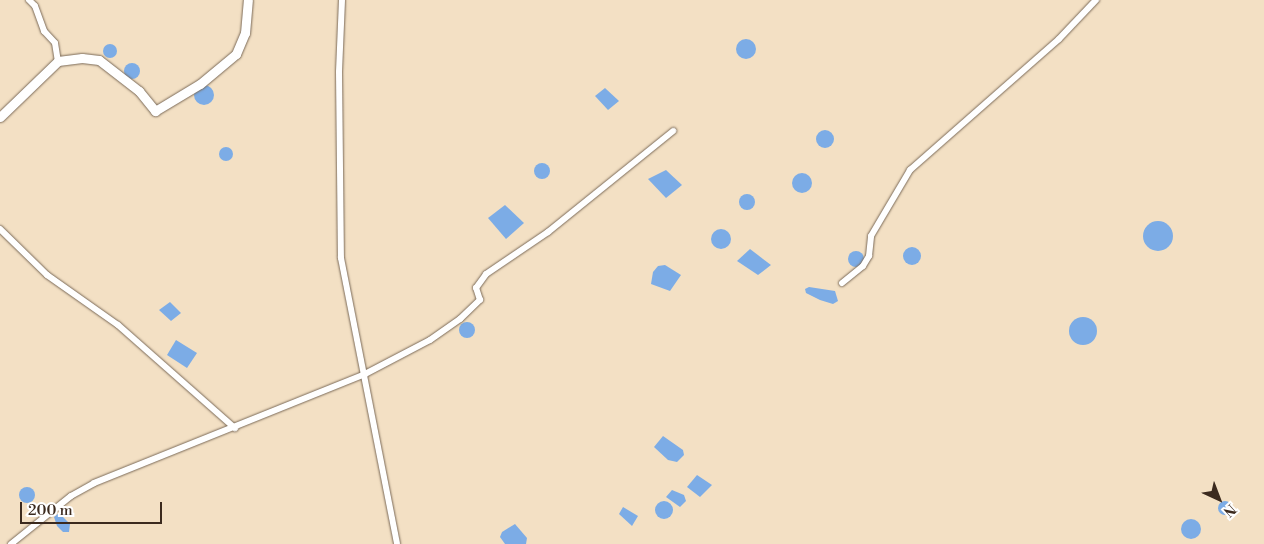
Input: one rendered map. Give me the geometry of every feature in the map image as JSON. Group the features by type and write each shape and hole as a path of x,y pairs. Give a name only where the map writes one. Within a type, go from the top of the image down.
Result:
{"main road":[{"path":"0,117 58,61 82,58 99,60 139,91 154,111 200,84 236,54 245,33 248,0"}],"street":[{"path":"29,0 35,6 44,31 56,43 58,61"},
{"path":"342,0 339,81 341,258 397,544"},
{"path":"842,283 864,266 869,256 872,236 910,170 1059,39 1096,0"},
{"path":"11,544 71,496 94,483 235,428 365,374 398,358 460,319 480,300 476,288 486,274 548,232 673,131"},
{"path":"0,229 46,275 118,325 235,428"}],"water":[{"path":"746,39 753,42 756,49 753,56 746,59 739,56 736,49 739,42"},
{"path":"107,44 113,44 117,51 113,58 107,58 103,54 103,48"},
{"path":"132,63 140,71 132,79 124,71"},
{"path":"204,85 211,88 214,95 211,102 204,105 197,102 194,95 197,88"},
{"path":"605,88 619,101 608,110 595,96"},
{"path":"825,130 831,133 834,139 831,145 825,148 819,145 816,139 819,133"},
{"path":"223,147 229,147 233,154 229,161 223,161 219,157 219,151"},
{"path":"542,163 550,171 542,179 534,171"},
{"path":"666,170 682,185 666,198 648,179"},
{"path":"798,173 806,173 812,179 812,187 806,193 798,193 792,187 792,179"},
{"path":"744,194 750,194 755,199 753,208 744,210 739,205 739,199"},
{"path":"505,205 524,223 506,239 488,218"},
{"path":"1158,221 1169,225 1173,236 1169,247 1158,251 1147,247 1143,236 1147,225"},
{"path":"721,229 728,232 731,239 728,246 721,249 714,246 711,239 714,232"},
{"path":"912,247 918,250 921,256 918,262 912,265 906,262 903,256 906,250"},
{"path":"750,249 771,265 758,275 737,261"},
{"path":"856,251 864,259 856,267 848,259"},
{"path":"665,265 681,275 670,291 651,284 653,272 658,266"},
{"path":"809,287 835,291 838,301 833,304 820,300 806,293 805,289"},
{"path":"170,302 181,313 171,321 159,310"},
{"path":"1083,317 1093,321 1097,331 1093,341 1083,345 1073,341 1069,331 1073,321"},
{"path":"467,322 473,324 475,330 473,336 467,338 461,336 459,330 461,324"},
{"path":"176,340 197,353 187,368 167,355"},
{"path":"663,436 683,450 684,455 677,462 668,460 654,447"},
{"path":"697,475 712,485 700,497 687,487"},
{"path":"24,487 30,487 35,492 33,501 24,503 19,498 19,492"},
{"path":"672,490 684,495 686,501 680,507 666,497"},
{"path":"664,501 670,504 673,510 670,516 664,519 658,516 655,510 658,504"},
{"path":"1222,501 1228,501 1232,508 1228,515 1222,515 1218,511 1218,505"},
{"path":"623,507 638,516 632,526 619,514"},
{"path":"59,513 70,524 69,532 63,532 57,526 54,517"},
{"path":"1191,519 1198,522 1201,529 1198,536 1191,539 1184,536 1181,529 1184,522"},
{"path":"515,524 527,538 526,544 505,544 500,537 502,532"}]}
